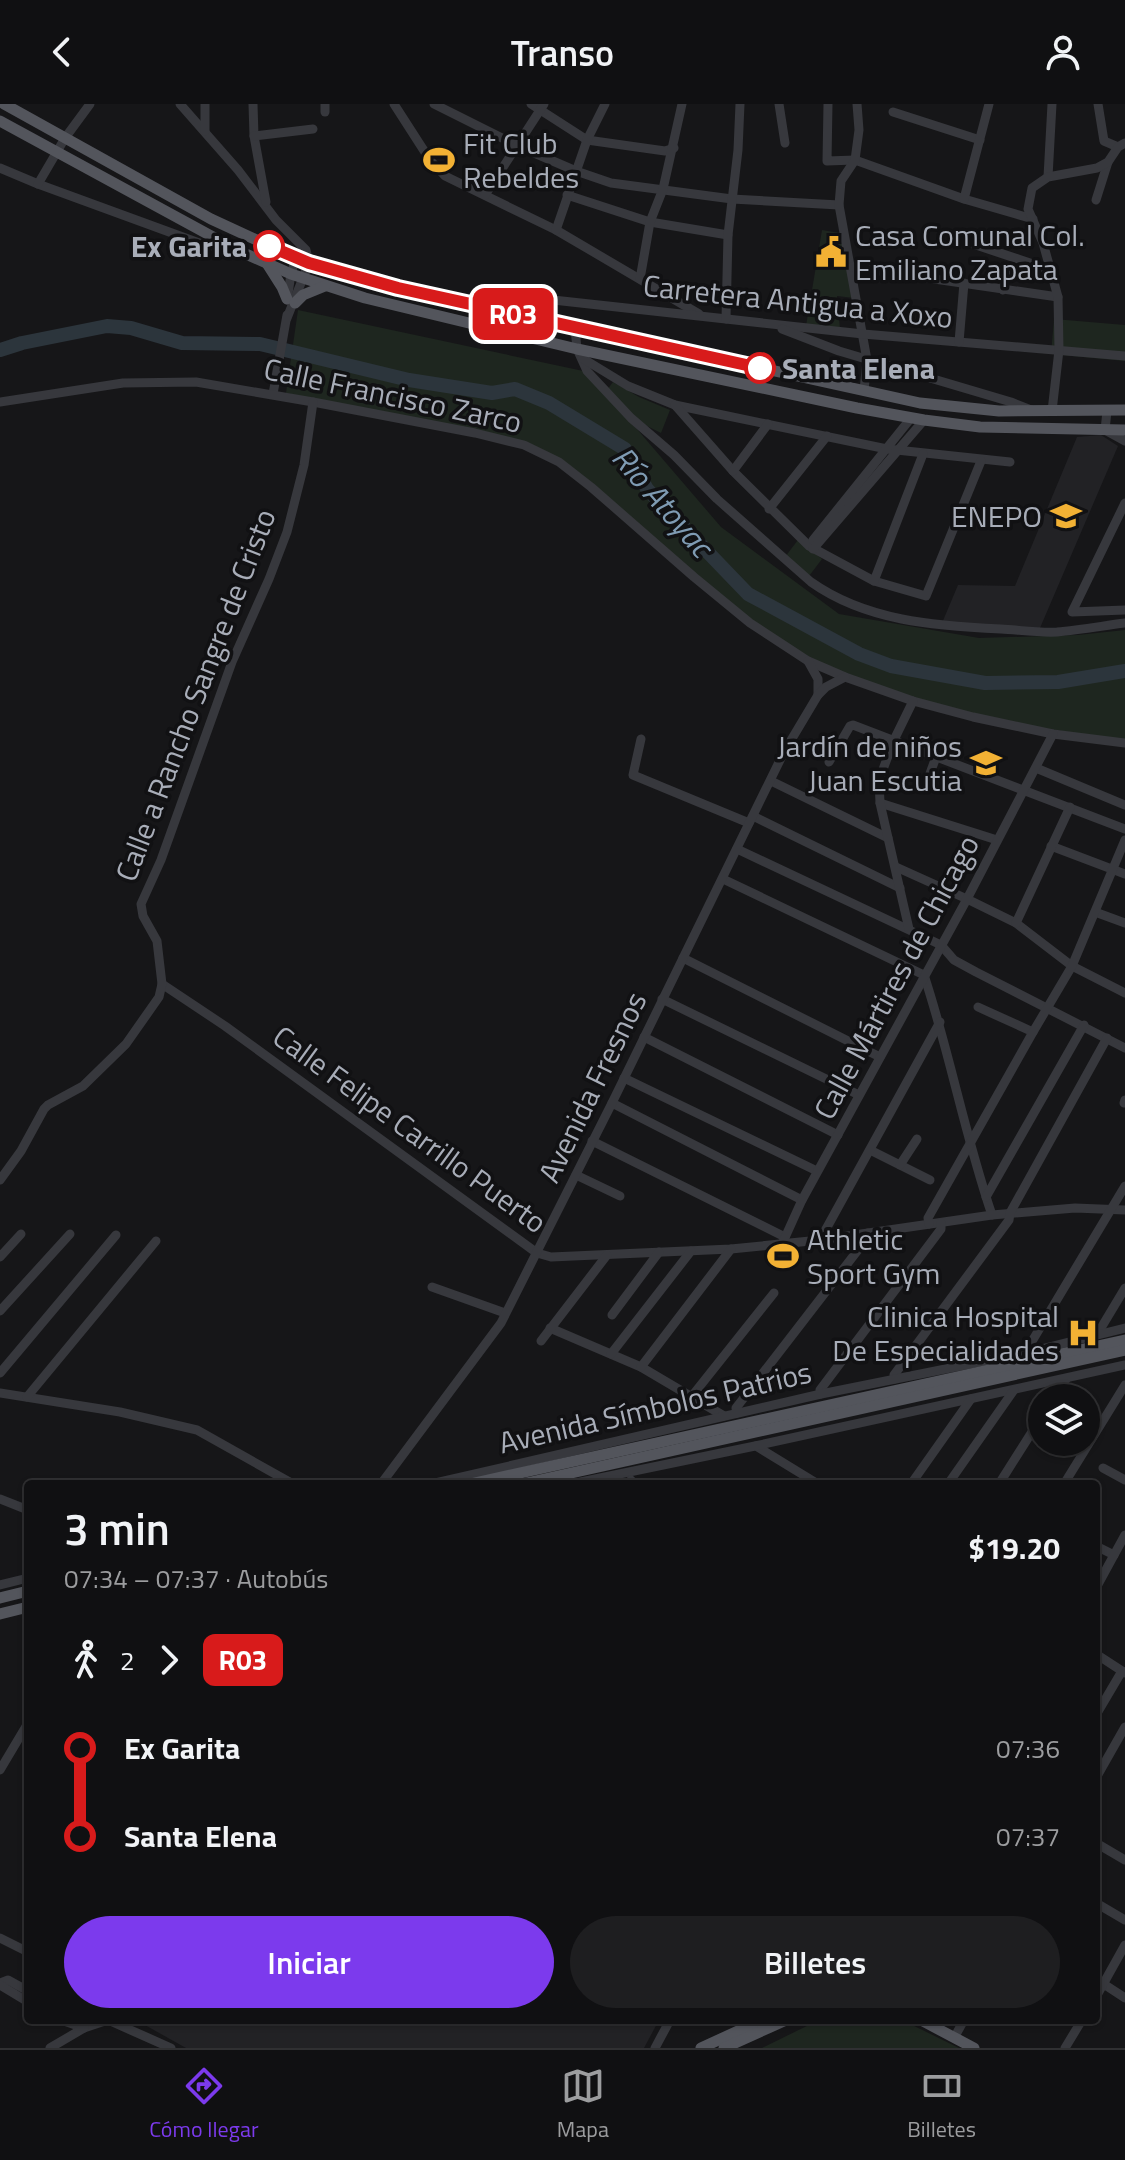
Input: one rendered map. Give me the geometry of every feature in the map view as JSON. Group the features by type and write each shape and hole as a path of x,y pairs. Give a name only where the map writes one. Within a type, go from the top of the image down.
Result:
{"main road":[{"path":"4,104 211,219 309,263 398,288 920,403 999,411 1125,410"},
{"path":"0,121 267,265 365,298 580,354 911,418 980,427 1125,430"},
{"path":"267,265 291,301 325,286"},
{"name":"Avenida Símbolos Patrios","path":"522,1478 1125,1340"},
{"name":"Avenida Símbolos Patrios","path":"522,1478 1125,1350"},
{"path":"501,1466 522,1478"},
{"path":"0,1598 24,1592"},
{"path":"0,1614 24,1608"},
{"path":"724,2048 756,2024"},
{"path":"701,2048 774,2024"},
{"path":"928,2024 974,2048"}],"street":[{"path":"38,184 65,138 90,104"},
{"path":"180,104 306,250 309,263 291,301"},
{"path":"205,104 205,131"},
{"path":"253,104 254,136 268,209"},
{"path":"394,104 430,160 445,176 556,230 702,315"},
{"path":"434,104 447,107 518,146 611,183 732,199 839,205"},
{"path":"531,104 542,108 587,140 665,151 674,148"},
{"path":"556,230 587,140 605,104"},
{"path":"640,279 650,222 674,148 680,104 690,104"},
{"path":"726,319 728,235 740,104"},
{"path":"779,104 785,143"},
{"path":"828,104 827,161 855,160 964,199 1033,219"},
{"path":"857,104 859,130 855,160 841,181 839,205 867,360 864,391"},
{"path":"964,199 989,104"},
{"path":"1048,177 1052,104"},
{"path":"1052,411 1059,350 1058,297 1043,243 1028,209 1032,188 1048,177 1097,168 1108,162 1122,145 1104,141 1098,104"},
{"path":"485,195 542,108"},
{"path":"893,112 980,140"},
{"path":"254,136 313,129"},
{"path":"1096,200 1108,162"},
{"path":"0,168 202,244 237,250"},
{"path":"567,195 650,222 728,235"},
{"path":"973,244 1051,270"},
{"path":"273,394 296,258"},
{"path":"852,267 1058,297"},
{"path":"1003,290 1007,271"},
{"path":"959,342 964,283"},
{"name":"Carretera Antigua a Xoxo","path":"467,303 491,299 544,299 863,334 1125,356"},
{"path":"772,325 839,351 1033,411"},
{"path":"575,328 587,371 631,418 674,455 717,499 827,593 876,613 945,627 1055,632 1125,623"},
{"path":"580,354 628,386 675,405 887,449 1010,462"},
{"name":"Calle Francisco Zarco","path":"0,402 82,388 158,381 196,382 273,394 524,445 559,462 750,623 808,661 913,701 1053,734 1125,743"},
{"name":"Calle a Rancho Sangre de Cristo","path":"162,984 157,941 143,916 141,904 161,860 232,662 287,532 304,465 313,402"},
{"path":"675,405 769,509 811,548 874,581 926,596 981,461"},
{"path":"1107,411 1105,430 1125,441"},
{"path":"811,548 911,418"},
{"path":"811,548 924,420"},
{"path":"733,471 768,424"},
{"path":"769,509 827,436"},
{"path":"874,581 923,454"},
{"path":"1124,608 1072,612 1125,503"},
{"path":"808,661 818,679 818,695"},
{"name":"Avenida Fresnos","path":"384,1480 501,1323 784,752 818,695 845,677"},
{"path":"909,929 880,803 879,780 913,701"},
{"path":"829,762 853,725 1125,829"},
{"name":"Calle Mártires de Chicago","path":"784,1240 817,1171 967,899 1053,734"},
{"path":"641,739 633,775 751,819 900,888"},
{"path":"928,779 936,757"},
{"path":"1036,768 1125,805"},
{"path":"771,781 888,838"},
{"path":"880,803 997,840"},
{"path":"1016,923 1070,807"},
{"path":"929,1224 928,1218 1072,966 1125,840"},
{"path":"1051,846 1125,874"},
{"path":"737,849 941,945 954,960 1125,1048"},
{"path":"896,867 1016,923 1072,966 1125,993"},
{"path":"723,879 924,975 940,1022 970,1144 992,1215"},
{"path":"1095,912 1125,923"},
{"path":"683,958 880,1057"},
{"path":"0,1180 21,1151 44,1109 83,1086 126,1044 159,997 162,984"},
{"name":"Calle Felipe Carrillo Puerto","path":"162,984 225,1026 537,1253 551,1257 731,1249 784,1240 820,1240 1010,1213 1075,1208 1125,1210"},
{"path":"662,999 859,1095"},
{"path":"978,1007 1033,1032"},
{"path":"820,1240 940,1022"},
{"path":"986,1197 1084,1025"},
{"path":"644,1037 838,1135"},
{"path":"895,1379 894,1375 1009,1220 1010,1213 1107,1038"},
{"path":"624,1078 817,1171"},
{"path":"612,1103 802,1200"},
{"path":"900,1165 917,1139"},
{"path":"592,1141 784,1240"},
{"path":"870,1150 930,1180"},
{"path":"576,1175 620,1196"},
{"path":"1025,1353 1125,1186"},
{"path":"821,1394 820,1390 941,1229 941,1223"},
{"path":"737,1413 736,1408 868,1237 868,1233"},
{"path":"0,1257 21,1234"},
{"path":"0,1311 70,1234"},
{"path":"0,1373 116,1235"},
{"path":"27,1397 156,1241"},
{"path":"641,1367 731,1249"},
{"path":"611,1354 691,1251"},
{"path":"612,1315 659,1252"},
{"path":"541,1341 607,1255"},
{"path":"432,1287 505,1313"},
{"path":"1102,1333 1101,1328 1125,1288"},
{"path":"692,1396 774,1293"},
{"path":"550,1328 641,1367 724,1416"},
{"name":"Avenida Símbolos Patrios","path":"447,1480 821,1394 1025,1353 1125,1328"},
{"name":"Avenida Símbolos Patrios","path":"630,1480 755,1446 1125,1365"},
{"path":"1063,1384 1066,1379"},
{"path":"1066,1480 1125,1385"},
{"path":"951,1480 1014,1390"},
{"path":"0,1393 120,1412 197,1430 286,1480"},
{"path":"914,1480 971,1398"},
{"path":"1002,1480 1028,1438"},
{"path":"755,1446 811,1480"},
{"path":"1103,1468 1125,1480"},
{"path":"0,1499 24,1508"},
{"path":"1100,1580 1125,1535"},
{"path":"1100,1548 1114,1555"},
{"path":"0,1585 24,1579"},
{"path":"1100,1657 1124,1672 1100,1709"},
{"path":"1100,1771 1125,1727"},
{"path":"0,1770 24,1730"},
{"path":"1100,1845 1125,1860"},
{"path":"1100,1905 1125,1920"},
{"path":"0,1938 24,1950"},
{"path":"1125,1945 1100,1981 1125,1998"},
{"path":"0,1984 8,1980 24,1990"},
{"path":"50,2048 83,2024"},
{"path":"117,2024 171,2048"},
{"path":"655,2048 668,2024"},
{"path":"954,2038 962,2024"},
{"path":"1065,2048 1080,2024"}],"shaded area":[{"path":"822,230 840,233 854,298 837,296 840,329 806,326"},
{"path":"298,310 588,372 721,527 839,614 979,638 1078,635 1125,630 1125,741 973,717 845,677 750,623 591,487 524,445 286,393"},
{"path":"1054,319 1125,325 1125,361 1051,354"},
{"path":"613,382 670,410 661,433 631,418 607,390"},
{"name":"ENEPO","path":"1101,435 1118,446 1040,628 942,623 958,585 1015,586 1077,437"},
{"path":"798,540 822,559 809,576 785,557"},
{"path":"143,2024 657,2024 644,2048 186,2048"},
{"path":"811,2024 910,2024 959,2048 762,2048"}],"waterway":[{"name":"Río Atoyac","path":"0,350 107,326 131,328 182,343 260,344 409,380 492,393 515,389 549,403 625,449 647,489 748,594 859,654 891,666 985,683 1058,682 1125,671"}],"bus line":[{"name":"R03","path":"269,246 309,263 398,288 760,368"}],"place":[{"name":"Fit Club Rebeldes","path":"439,160"},
{"name":"Ex Garita","path":"269,246"},
{"name":"Casa Comunal Col. Emiliano Zapata","path":"831,252"},
{"name":"Santa Elena","path":"760,368"},
{"name":"ENEPO","path":"1066,516"},
{"name":"Jardín de niños Juan Escutia","path":"986,763"},
{"name":"Athletic Sport Gym","path":"783,1256"},
{"name":"Clinica Hospital De Especialidades","path":"1083,1333"}]}
